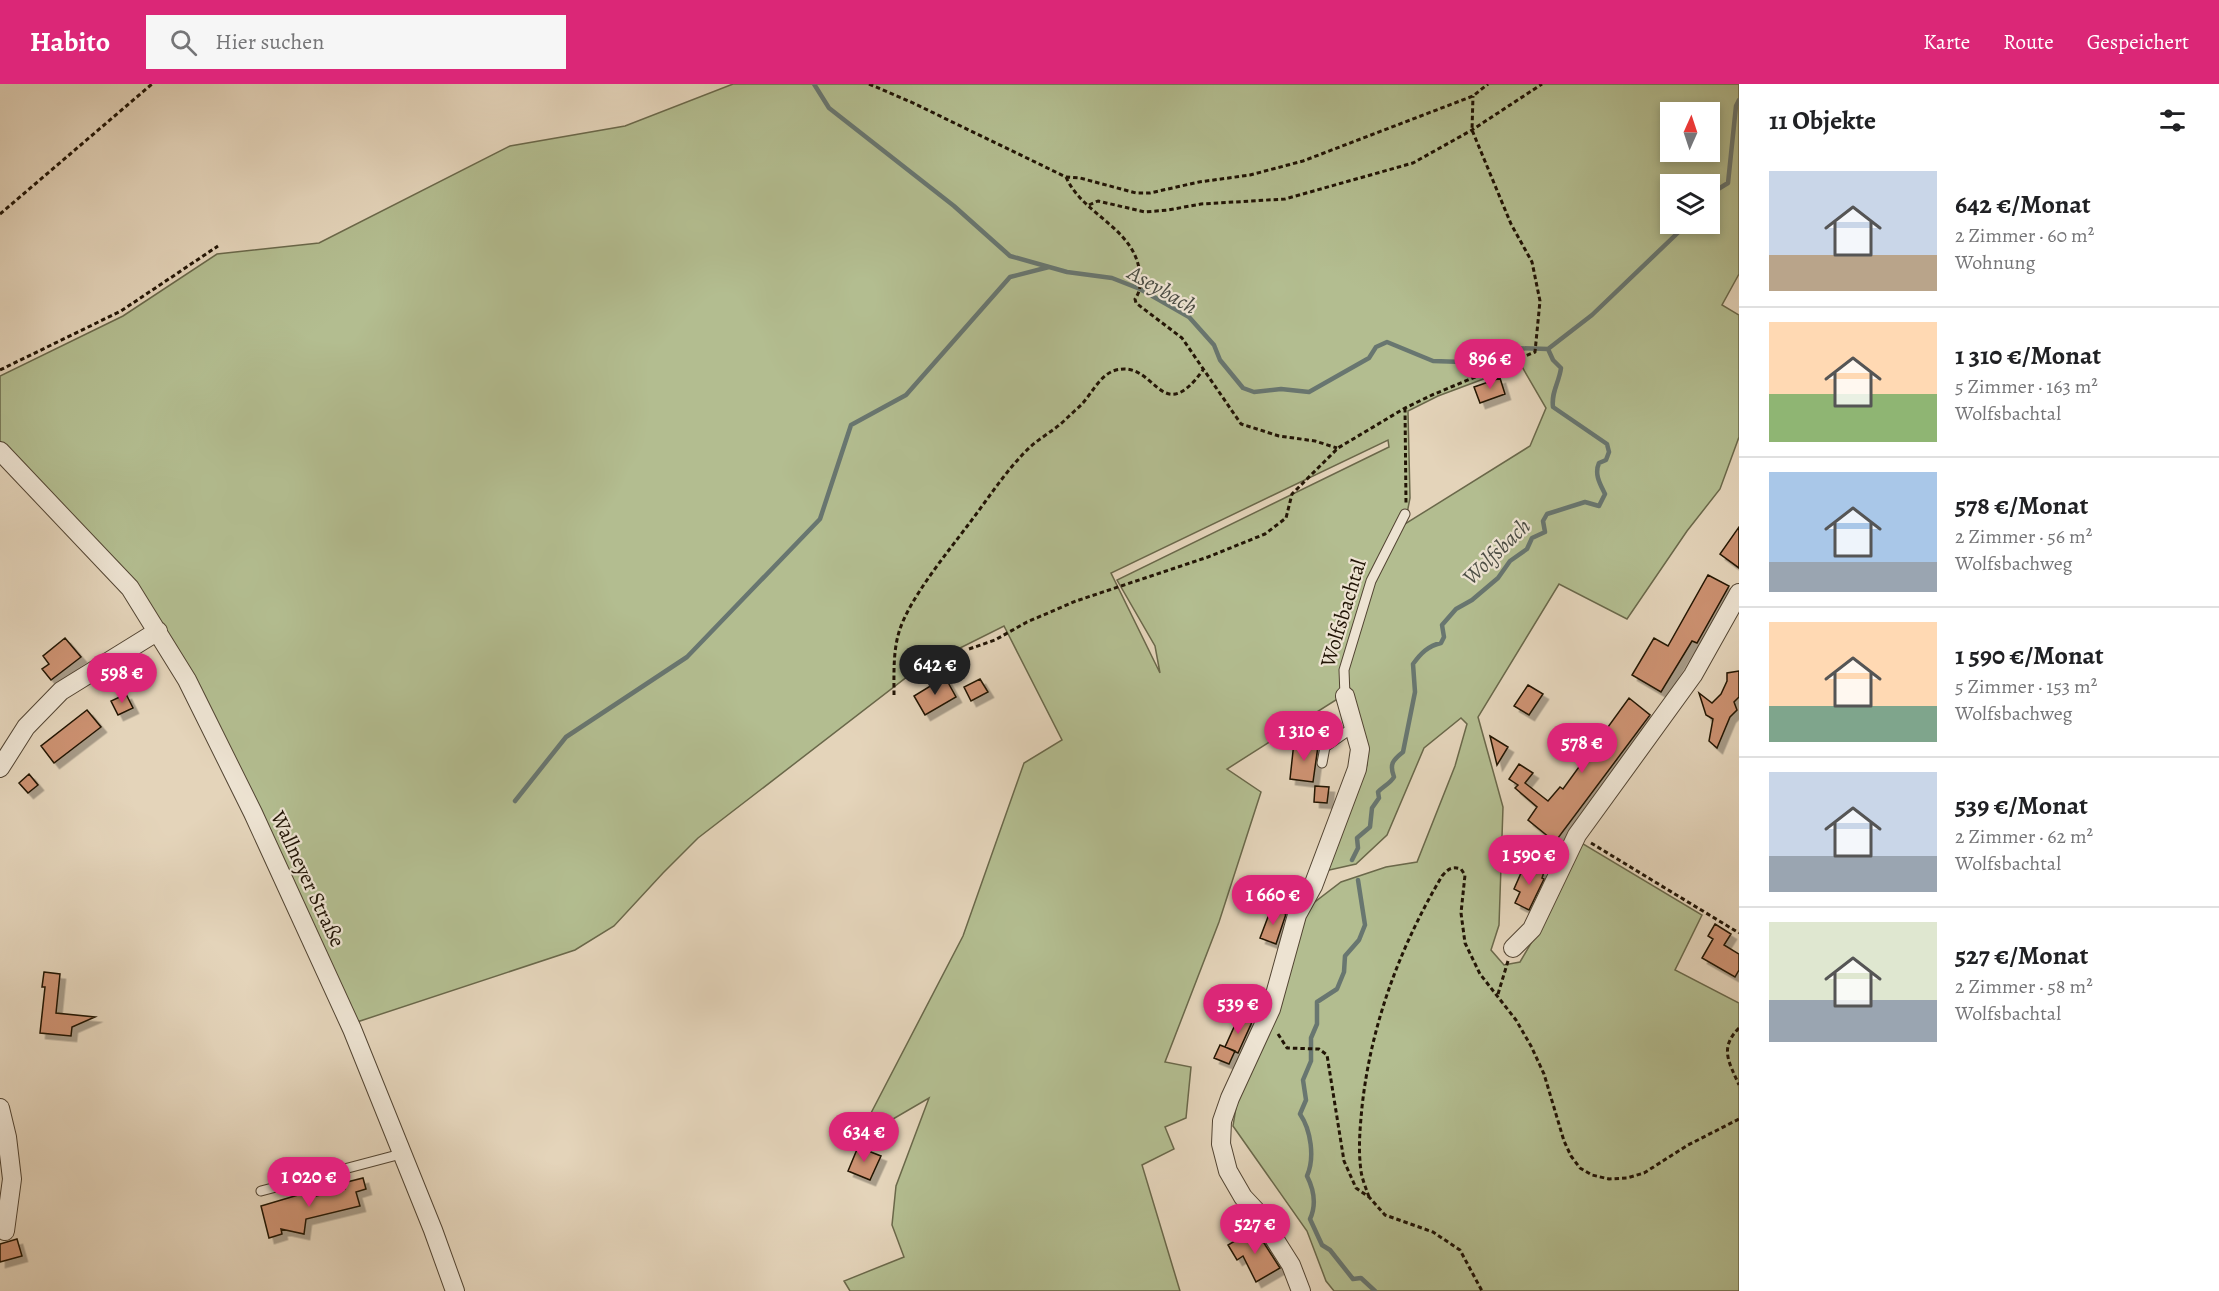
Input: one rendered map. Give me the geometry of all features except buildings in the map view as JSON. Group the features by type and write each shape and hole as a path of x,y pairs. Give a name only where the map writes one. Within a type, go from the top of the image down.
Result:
{"street":[{"name":"Wallneyer Straße","path":"0,451 130,588 187,680 253,813 352,1029 401,1154 434,1230 455,1291"},
{"path":"1513,948 1532,929 1577,835 1693,675 1739,593"},
{"path":"0,768 26,727 61,691 158,631"},
{"name":"Wolfsbachtal","path":"1301,1291 1291,1265 1258,1213 1243,1197 1228,1171 1221,1144 1222,1121 1230,1098 1271,1009 1297,915 1312,886 1357,769 1360,749 1345,696"},
{"path":"0,1108 7,1137 12,1179 5,1232"}],"lane":[{"name":"Wolfsbachtal","path":"1345,696 1344,670 1371,581 1405,514"},
{"path":"1322,763 1325,747 1355,726"},
{"path":"261,1191 401,1154"}],"path":[{"path":"0,214 152,84"},
{"path":"869,84 1066,177 1149,193 1199,182 1250,175 1303,161 1473,96 1488,84"},
{"path":"1089,205 1098,201 1145,212 1201,204 1285,199 1413,163 1472,130 1542,84"},
{"path":"969,649 995,640 1027,622 1076,601 1193,560 1208,557 1265,534 1286,518 1289,501 1297,487 1338,448 1405,408 1535,352 1540,301 1532,262 1510,224 1472,130 1473,96"},
{"path":"1066,177 1074,192 1127,242 1139,263 1141,283 1135,299 1136,303 1182,338 1241,424 1279,436 1315,441 1338,448"},
{"path":"0,370 121,311 218,246"},
{"path":"894,695 895,648 899,630 909,609 945,555 1032,445 1061,425 1110,372 1124,368 1137,371 1167,394 1175,395 1194,383 1203,370"},
{"path":"1405,408 1408,495 1405,514"},
{"path":"1577,835 1739,933"},
{"path":"1369,1197 1361,1172 1359,1134 1364,1087 1373,1042 1394,972 1442,876 1455,867 1461,869 1465,875 1461,914 1465,943 1480,974 1498,994 1516,1020 1544,1074 1564,1141 1580,1168 1592,1175 1609,1179 1627,1178 1644,1173 1688,1145 1739,1119"},
{"path":"1498,994 1513,948"},
{"path":"1271,1009 1279,1037 1287,1048 1319,1050 1327,1055 1344,1161 1356,1188 1369,1197 1385,1215 1433,1232 1460,1250 1482,1291"},
{"path":"1739,1028 1730,1037 1727,1056 1739,1085"}],"green space":[{"path":"733,84 1739,84 1739,274 1722,305 1739,315 1739,437 1720,489 1687,531 1627,619 1559,584 1478,717 1503,807 1499,925 1491,950 1504,965 1520,962 1548,914 1580,842 1702,915 1675,970 1739,1003 1739,1291 1334,1291 1326,1281 1307,1231 1233,1126 1239,1089 1307,908 1341,882 1386,867 1417,862 1455,766 1467,724 1461,718 1424,748 1387,835 1356,864 1325,871 1367,765 1350,691 1227,769 1261,792 1219,922 1165,1062 1191,1067 1186,1118 1165,1127 1174,1149 1142,1165 1180,1291 850,1291 844,1281 904,1257 892,1225 896,1186 929,1098 857,1140 963,936 1024,763 1062,740 1004,626 916,670 698,838 614,926 575,950 357,1022 142,595 0,441 0,376 123,316 217,254 319,243 510,146 625,126","holes":["1521,365 1546,408 1530,446 1405,524 1410,498 1408,411 1438,396","1388,440 1389,447 1117,580 1155,646 1160,673 1111,573"]}],"waterway":[{"name":"Aseybach","path":"814,84 829,108 954,206 1010,256 1067,272 1112,278 1140,289 1189,317 1214,345 1220,360 1243,388 1254,392 1281,389 1309,392 1369,358 1376,347 1387,342 1433,361 1463,362 1510,348 1548,349"},
{"name":"Wolfsbach","path":"1720,188 1728,183 1736,106 1739,100"},
{"name":"Wolfsbach","path":"1548,349 1592,315 1677,234"},
{"path":"515,801 566,737 687,657 820,519 851,425 906,395 1010,277 1049,267"},
{"name":"Wolfsbach","path":"1352,860 1358,848 1357,838 1370,827 1372,808 1379,798 1378,792 1394,777 1393,763 1403,752 1415,692 1413,664 1425,650 1441,643 1444,637 1442,625 1456,609 1472,600 1498,578 1510,561 1527,549 1532,538 1545,532 1543,521 1547,514 1585,502 1599,506 1605,494 1597,471 1599,463 1606,460 1609,452 1607,444 1553,407 1553,397 1561,368 1553,360 1548,349"},
{"name":"Wolfsbach","path":"1358,880 1365,925 1359,940 1345,956 1344,972 1337,989 1317,1002 1317,1024 1311,1038 1311,1061 1303,1080 1306,1100 1300,1114 1311,1144 1311,1161 1307,1176 1314,1202 1310,1219 1322,1245 1330,1250 1353,1279 1361,1278 1375,1291"}]}
